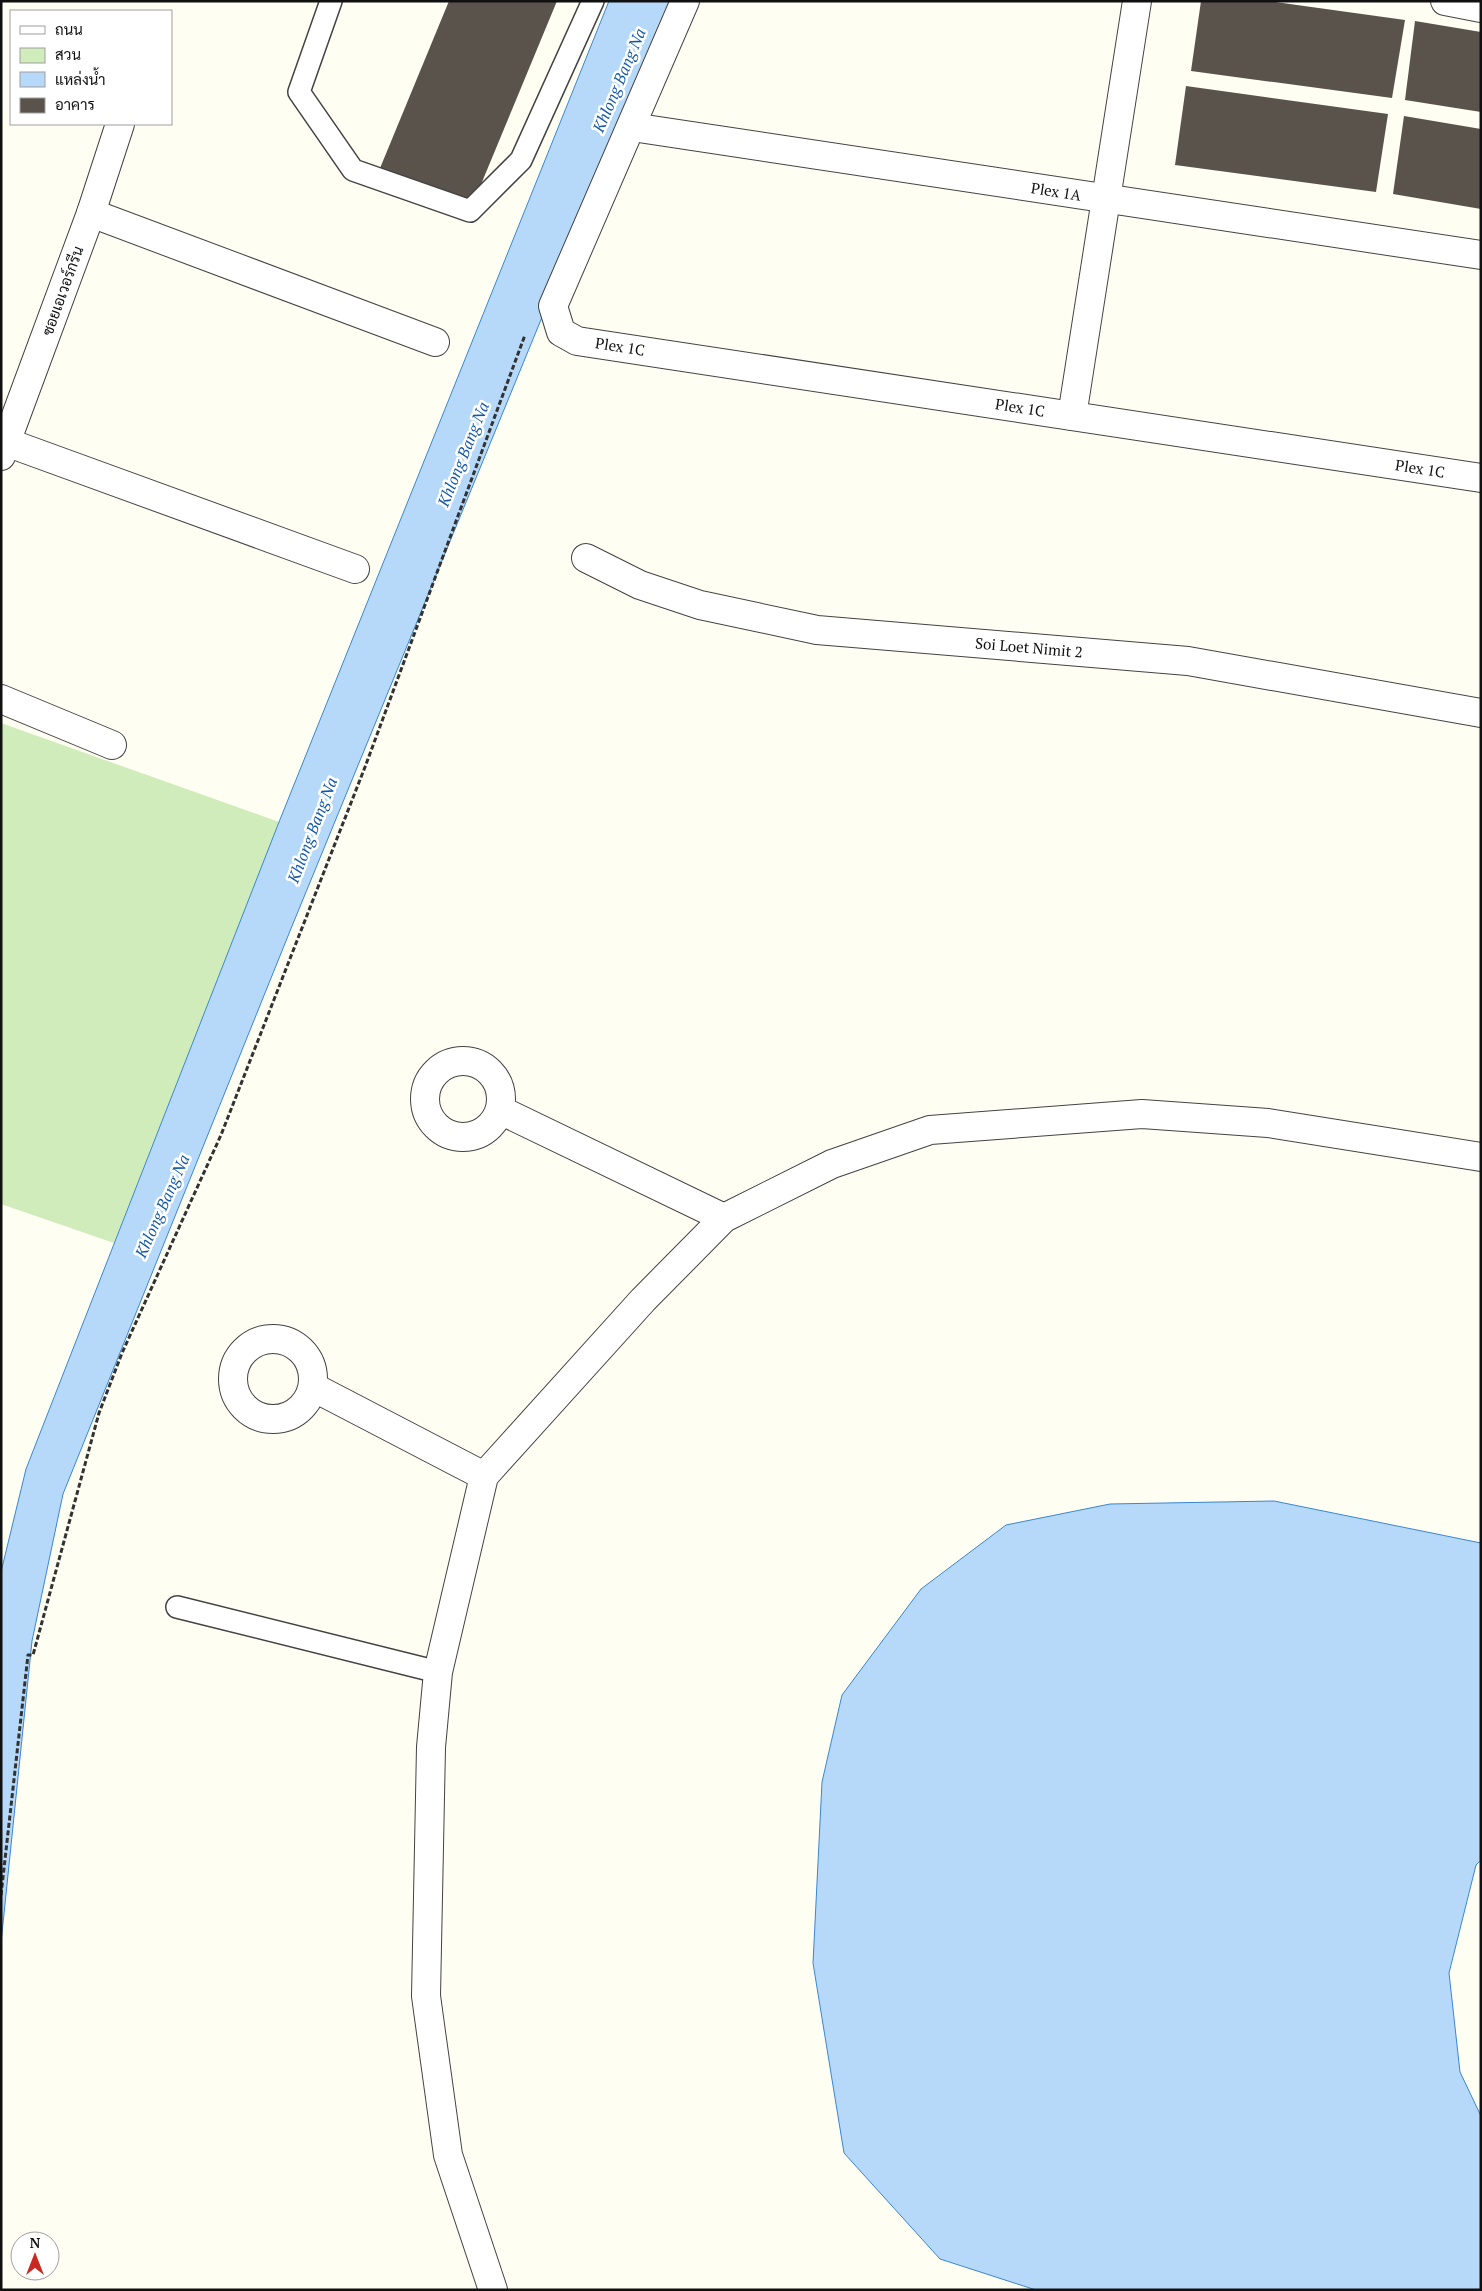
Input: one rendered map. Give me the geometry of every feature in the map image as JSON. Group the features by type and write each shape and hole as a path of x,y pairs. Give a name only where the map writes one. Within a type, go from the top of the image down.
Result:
{"street":[{"path":"632,127 685,1"},
{"path":"1072,416 1104,199 1137,1"},
{"path":"1445,1 1481,8"},
{"name":"ซอยเอเวอร์กรีน","path":"4,449 92,213 120,125"},
{"name":"Plex 1A","path":"632,127 1481,255"},
{"name":"Plex 1C","path":"632,127 553,306 561,332 577,340 1481,478"},
{"path":"92,213 435,342"},
{"path":"4,449 355,569"},
{"name":"Soi Loet Nimit 2","path":"586,558 640,585 700,605 817,630 1188,662 1481,714"},
{"path":"1,700 112,745"},
{"path":"500,1110 724,1218"},
{"path":"493,2290 448,2155 426,1996 431,1747 438,1672 484,1476 643,1300 724,1218 832,1164 930,1130 1142,1114 1268,1123 1481,1157"},
{"path":"313,1387 484,1476"}],"lane":[{"path":"331,1 299,92 353,170 470,211 521,160 593,1"},
{"path":"176,1607 438,1672"}],"path":[{"path":"1,1895 28,1655 34,1655 99,1413 122,1352 221,1135 365,767 527,332"}],"green space":[{"path":"1,723 279,822 114,1243 1,1204"}],"water":[{"name":"Khlong Bang Na","path":"609,1 677,1 632,98 290,931 63,1494 32,1641 1,1943 1,1572 26,1469 279,822"},
{"path":"1274,1501 1481,1543 1481,1860 1476,1865 1449,1973 1460,2072 1481,2116 1481,2290 1036,2290 940,2259 844,2153 813,1963 822,1782 842,1695 921,1589 1006,1525 1110,1504"}],"building":[{"path":"449,1 557,1 470,211 378,173"},
{"path":"1201,1 1268,1 1405,20 1392,98 1191,71"},
{"path":"1415,21 1481,32 1481,112 1405,100"},
{"path":"1186,86 1388,114 1376,192 1175,165"},
{"path":"1404,116 1481,129 1481,209 1393,194"}]}
